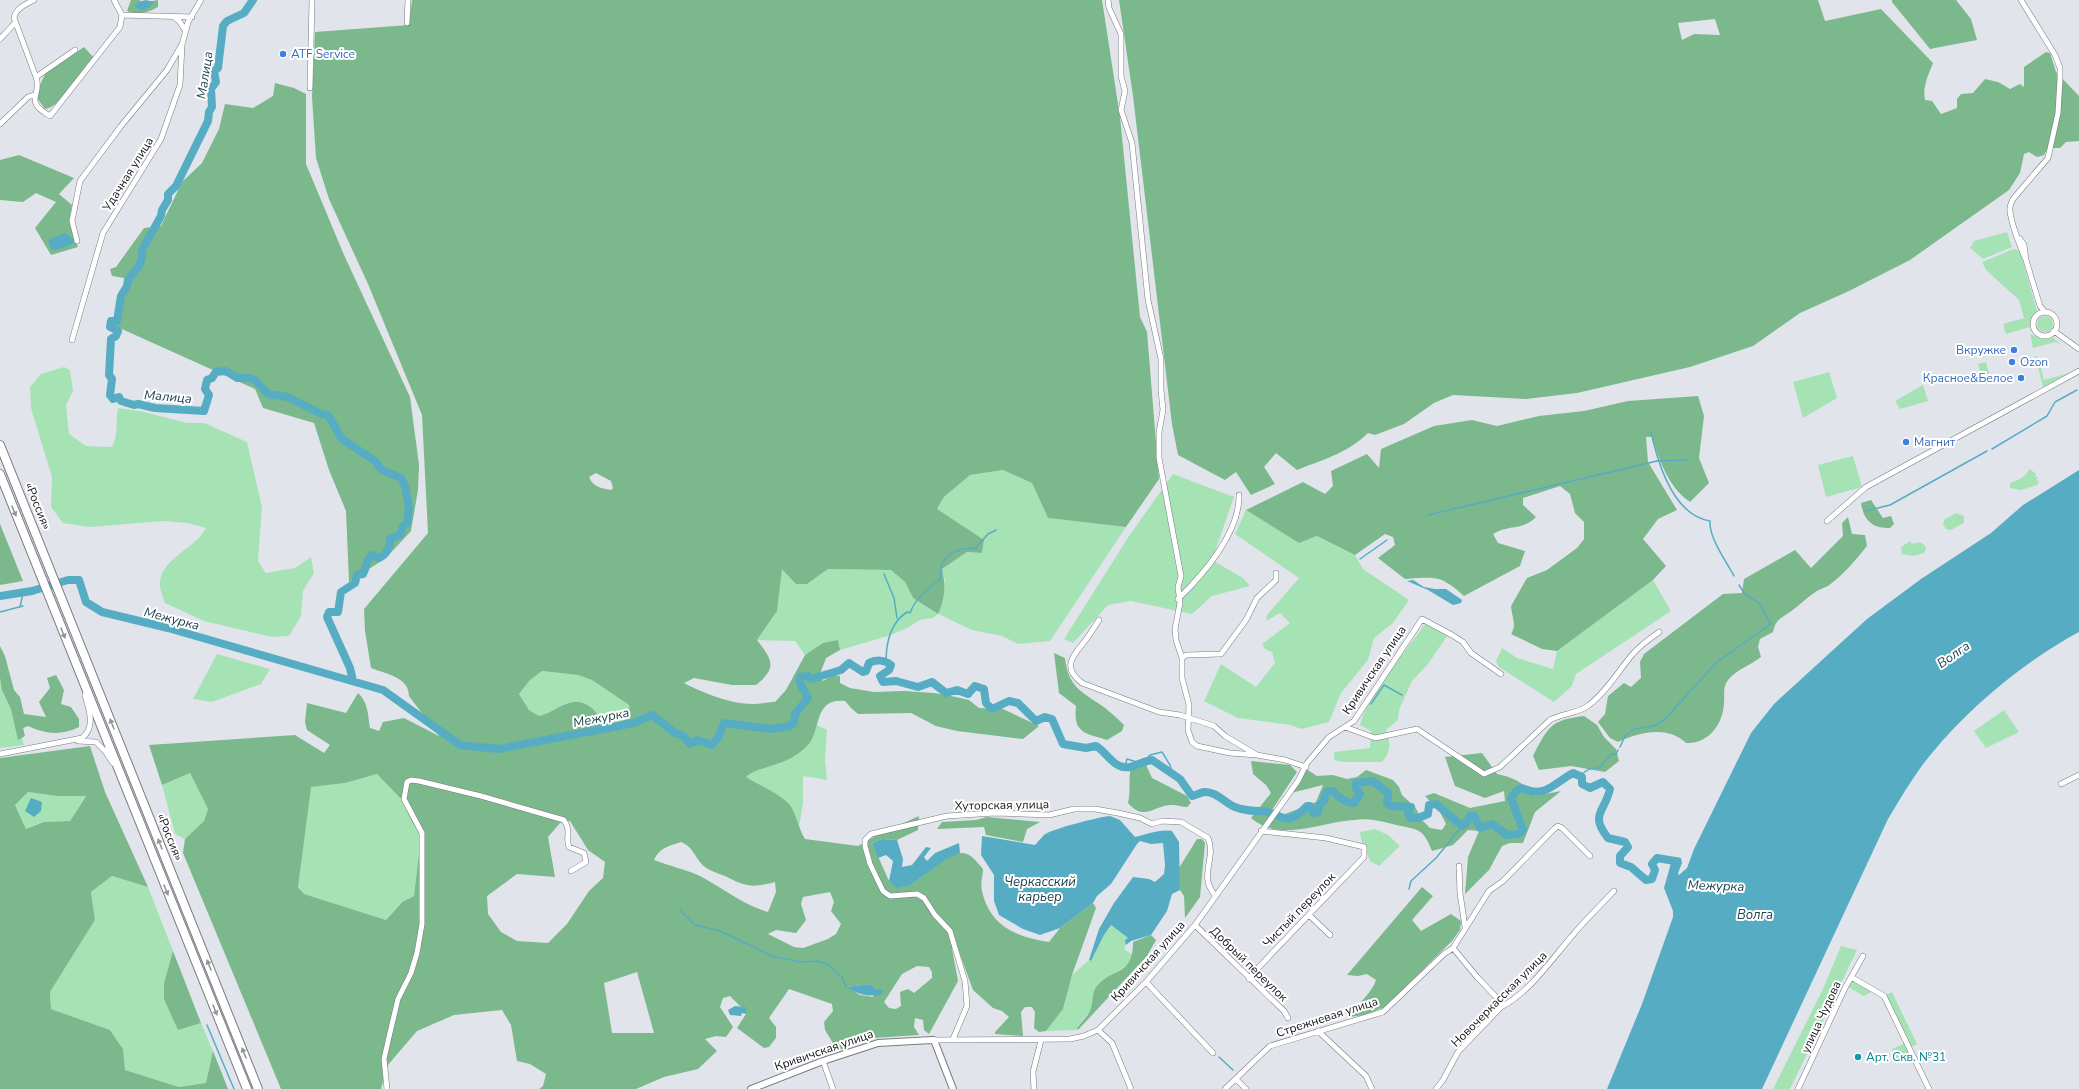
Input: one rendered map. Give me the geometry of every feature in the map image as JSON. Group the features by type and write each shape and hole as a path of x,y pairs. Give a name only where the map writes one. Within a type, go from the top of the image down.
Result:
{"highway":[{"name":"«Россия»","path":"0,445 258,1089"},
{"name":"«Россия»","path":"0,474 247,1089"}],"street":[{"path":"34,0 20,8 14,14 15,24 38,83 34,95 38,107 50,116 120,27 122,15 114,0"},
{"name":"Удачная улица","path":"72,340 103,233 161,139 180,85 182,45 186,31 200,0"},
{"path":"310,88 312,0"},
{"path":"407,23 408,0"},
{"path":"1108,0 1109,8 1121,34 1121,76 1125,91 1121,110 1132,143 1148,300 1161,359 1161,390 1163,410 1159,432 1159,458 1180,564 1181,576 1178,587 1178,599 1180,603 1175,634 1178,649 1182,658 1182,678 1189,705 1190,736 1192,742 1197,746 1285,760 1306,767"},
{"path":"2021,0 2055,55 2060,72 2058,113 2048,158 2012,199 2010,205 2010,212 2018,234 2024,245 2026,260 2042,313"},
{"path":"122,15 192,17"},
{"path":"169,16 180,21 186,31"},
{"path":"0,39 15,24"},
{"path":"77,241 72,221 80,181 121,126 167,70 182,45"},
{"path":"36,77 76,50"},
{"path":"0,124 28,97 34,95"},
{"path":"2042,313 2052,315 2056,321 2054,331 2045,336 2036,331 2034,321 2042,313"},
{"path":"2054,331 2079,349"},
{"path":"1827,520 1866,488 2079,371"},
{"path":"1178,599 1198,580 1233,526 1239,506 1238,495"},
{"path":"1182,658 1186,655 1221,654 1246,620 1257,598 1276,580 1276,573"},
{"name":"Кривичская улица","path":"751,1089 823,1060 878,1043 953,1039 1073,1039 1098,1030 1146,982 1195,925 1306,767 1329,737 1354,721 1422,618 1462,642 1471,653 1501,674"},
{"path":"1099,620 1081,646 1076,650 1070,663 1070,668 1076,678 1082,683 1159,712 1180,716 1214,726 1225,736 1257,755"},
{"path":"1344,727 1375,738 1417,729 1484,774 1500,767 1550,720 1563,714 1578,711 1588,706 1607,686 1632,654 1659,632"},
{"path":"73,741 86,735 91,725 90,711 79,672"},
{"path":"0,754 73,741 96,742 105,751 120,776"},
{"path":"2061,784 2079,775"},
{"path":"387,1089 384,1059 398,999 411,974 417,953 422,924 422,833 404,799 407,782 411,780 419,781 481,796 564,820 569,828 567,842 569,847 584,853 586,862 571,871"},
{"name":"Хуторская улица","path":"953,1039 967,1006 965,981 950,931 935,915 924,898 917,894 890,896 883,891 870,864 865,846 865,840 871,834 947,816 995,814 1049,815 1074,809 1095,809 1118,813 1152,824 1162,821 1181,822 1208,838 1211,850 1207,883 1209,889 1216,896"},
{"path":"1501,1007 1498,1000 1453,948 1465,927 1489,890 1503,881 1558,826 1590,856"},
{"name":"Чистый переулок","path":"1249,979 1364,857 1364,847 1326,838 1262,831"},
{"path":"1459,866 1460,893 1465,927"},
{"name":"Новочеркасская улица","path":"1436,1089 1443,1080 1458,1052 1501,1007 1509,1004 1529,985 1573,934 1614,891"},
{"path":"1309,915 1330,935"},
{"name":"Добрый переулок","path":"1195,925 1249,979 1284,1011 1288,1018"},
{"name":"Стрежневая улица","path":"1225,1089 1270,1046 1383,1012 1444,954 1453,948"},
{"name":"улица Чудова","path":"1798,1089 1851,977 1863,956"},
{"path":"1851,977 1884,996 1929,1089"},
{"path":"1146,982 1213,1054"},
{"path":"1098,1030 1112,1043 1131,1089"},
{"path":"1318,1031 1366,1076 1372,1089"},
{"path":"934,1040 953,1089"},
{"path":"1034,1089 1033,1072 1040,1040"},
{"path":"823,1060 833,1089"},
{"path":"1236,1078 1246,1089"}],"green space":[{"path":"131,0 140,0 141,3 158,0 158,7 143,13 127,11"},
{"path":"412,0 1102,0 1120,117 1140,317 1147,332 1159,479 1126,527 1048,518 1032,483 1003,470 970,475 944,497 937,509 984,540 982,553 967,552 942,569 944,592 938,614 913,598 905,582 891,570 828,569 807,584 796,584 782,569 777,611 757,640 769,658 770,663 768,673 763,679 756,685 732,685 694,678 684,683 708,694 744,704 775,702 786,690 805,655 823,643 838,640 840,650 826,658 819,677 823,681 833,675 840,676 840,683 850,688 874,692 904,691 951,696 969,700 979,708 1003,709 1039,726 1023,739 957,731 936,726 911,713 858,714 845,701 835,701 828,704 823,709 812,738 804,749 788,760 755,771 746,777 778,795 789,804 794,812 805,839 858,846 875,836 919,816 918,830 897,840 882,839 872,843 889,881 911,885 949,857 961,853 967,854 983,869 981,888 991,913 1006,928 1026,937 1049,942 1060,928 1093,903 1096,908 1072,975 1063,1009 1046,1031 1039,1032 1034,1028 1035,1012 1032,1007 1025,1007 1021,1012 1023,1036 995,1034 995,1032 1009,1017 1002,1011 993,1008 973,990 958,949 952,949 958,981 929,1034 924,1030 923,1020 915,1018 914,1027 919,1035 874,1038 823,1056 818,1055 833,1043 825,1030 824,1022 833,1011 832,1004 789,989 769,1018 776,1027 776,1038 769,1047 764,1048 737,1028 746,1014 743,1007 730,996 723,998 720,1007 733,1027 726,1037 716,1036 705,1039 717,1051 698,1069 664,1077 636,1089 539,1089 543,1086 546,1074 530,1064 517,1061 511,1025 502,1010 454,1015 417,1031 387,1066 381,1089 281,1089 183,853 185,839 204,821 208,809 190,773 162,785 149,745 295,735 324,753 330,745 307,730 305,722 307,703 346,713 358,693 366,705 370,728 379,731 383,722 404,718 439,736 409,696 405,684 401,680 390,674 371,668 365,631 364,609 428,533 422,415 368,284 329,199 316,158 312,97 315,32 409,25","holes":["596,473 611,481 613,488 611,490 601,488 595,485 589,477","542,671 578,675 592,680 629,705 630,718 608,725 593,709 586,704 579,702 566,704 539,716 529,710 519,694 530,680","377,774 403,801 412,822 421,836 414,896 402,902 386,920 304,894 298,887 311,787 345,783","570,821 588,850 605,862 603,878 589,891 567,924 548,943 517,941 501,932 488,914 487,896 517,874 555,877 548,837 560,823","681,842 685,844 692,850 705,867 738,882 755,886 775,882 776,892 768,912 742,901 700,876 654,860 662,850","830,892 834,902 831,911 841,924 836,934 828,939 803,948 794,947 768,934 776,930 796,933 806,920 801,904 803,897","917,966 929,967 932,972 932,978 914,993 908,989 900,992 901,1006 896,1009 889,1008 884,1002 902,974","637,972 654,1033 612,1033 604,983","870,984 876,989 873,997 860,995 847,987"]},
{"path":"1119,0 1818,0 1825,21 1881,9 1933,63 1925,85 1924,95 1925,100 1932,101 1941,114 1957,108 1957,99 1961,94 1973,93 1985,79 1998,82 2010,89 2020,84 2024,87 2024,67 2046,52 2050,53 2056,72 2079,96 2079,141 2066,142 2060,148 2048,148 2044,155 2037,157 2029,152 2024,154 2020,173 2009,190 1910,260 1849,291 1800,313 1753,346 1690,367 1577,393 1526,399 1453,395 1434,403 1404,424 1375,435 1368,433 1352,446 1343,451 1297,470 1276,453 1264,467 1275,484 1251,495 1236,472 1225,480 1178,455 1172,424 1133,96","holes":["1715,19 1720,35 1694,34 1682,40 1678,23"]},
{"path":"1892,0 1956,0 1971,19 1977,40 1930,49 1892,2"},
{"path":"84,47 94,58 64,96 57,103 45,109 37,98 40,85 46,73"},
{"path":"275,83 294,88 306,94 306,164 344,255 410,397 419,465 418,490 411,531 386,558 349,582 346,511 329,470 314,423 263,408 255,389 113,325 118,321 120,304 128,288 124,278 112,276 110,269 116,267 144,228 161,226 182,182 202,163 219,129 225,104 253,108 273,96"},
{"path":"19,155 74,178 59,194 72,205 69,221 78,247 51,255 35,228 56,202 36,193 23,202 0,200 0,160"},
{"path":"2007,232 2012,247 1983,259 1970,248 1974,241"},
{"path":"2014,249 2020,251 2037,311 2032,319 2030,327 2006,334 2003,324 2024,318 2019,300 1986,270 1982,262"},
{"path":"2045,316 2052,321 2053,324 2048,331 2045,332 2038,327 2037,324 2042,317"},
{"path":"2030,334 2043,339 2052,337 2061,344 2055,342 2033,348"},
{"path":"2035,355 2038,358 2044,380 2069,373 2043,387"},
{"path":"1986,362 1990,378 1982,380 1978,364"},
{"path":"64,367 70,370 73,391 66,405 69,434 86,446 112,447 116,432 118,408 140,411 187,423 204,423 247,442 262,507 258,561 266,573 295,568 311,557 314,573 303,591 301,616 289,636 272,637 204,621 165,603 160,584 162,573 173,559 195,542 206,528 187,523 164,521 90,527 63,523 51,507 52,477 31,408 30,387 41,374"},
{"path":"1829,372 1837,398 1803,418 1793,382"},
{"path":"1923,385 1928,401 1900,409 1895,401"},
{"path":"1698,396 1704,416 1699,458 1709,483 1690,502 1682,496 1670,481 1652,437 1646,437 1648,462 1677,510 1658,519 1643,539 1666,566 1653,580 1557,651 1542,649 1511,634 1514,624 1511,606 1527,578 1547,570 1577,548 1584,539 1584,522 1575,513 1570,494 1560,486 1523,498 1523,505 1536,517 1521,526 1505,529 1493,534 1498,543 1525,551 1520,566 1464,596 1449,584 1438,579 1405,579 1378,558 1395,545 1393,537 1385,534 1355,555 1317,536 1299,543 1246,510 1303,482 1325,494 1333,486 1331,471 1367,454 1379,468 1381,449 1434,426 1472,420 1497,426 1539,416 1584,411 1628,401"},
{"path":"1853,456 1862,487 1826,497 1818,465"},
{"path":"2030,469 2036,474 2035,477 2038,477 2036,480 2039,482 2037,485 2021,490 2010,488 2010,483 2022,478"},
{"path":"1003,470 1032,483 1048,518 1126,527 1050,641 1018,644 1002,636 972,630 938,614 945,581 942,569 967,552 982,553 984,540 937,510 944,497 970,475"},
{"path":"1173,474 1234,497 1212,560 1243,578 1250,586 1212,596 1192,614 1131,601 1108,605 1073,643 1064,639 1129,536"},
{"path":"1871,500 1883,518 1891,516 1894,524 1890,528 1878,527 1867,519 1861,503"},
{"path":"1246,510 1299,543 1317,536 1355,555 1363,569 1409,600 1393,623 1374,638 1368,660 1341,693 1329,722 1301,729 1291,725 1238,718 1204,701 1221,664 1256,687 1275,663 1272,652 1265,649 1262,644 1290,623 1280,613 1266,621 1267,615 1299,578 1235,534"},
{"path":"1956,513 1964,516 1964,523 1951,530 1946,529 1943,524 1944,520"},
{"path":"1848,517 1852,534 1865,535 1867,546 1839,577 1828,586 1813,593 1781,618 1777,622 1773,632 1760,639 1758,647 1761,657 1736,673 1726,683 1721,719 1713,732 1701,740 1686,743 1679,737 1662,732 1635,735 1618,742 1610,738 1598,722 1605,714 1608,696 1624,683 1631,687 1641,678 1640,662 1644,654 1723,594 1742,593 1744,579 1795,550 1811,568 1843,536 1842,523"},
{"path":"0,524 23,581 0,585"},
{"path":"1910,541 1912,544 1922,543 1926,548 1924,553 1914,556 1902,554 1901,547"},
{"path":"781,568 807,584 828,569 891,570 905,582 913,598 938,614 933,618 920,620 907,628 888,636 840,650 838,640 823,644 805,655 795,641 757,640 777,611"},
{"path":"1653,580 1671,611 1576,674 1572,686 1554,702 1499,667 1496,661 1502,648 1517,658 1553,669 1557,651"},
{"path":"1425,624 1447,636 1428,664 1412,681 1399,710 1398,720 1386,730 1389,739 1389,751 1385,758 1382,762 1342,762 1334,760 1334,752 1370,748 1371,731 1360,725 1364,714 1388,674"},
{"path":"0,646 5,656 14,690 20,697 24,714 46,717 39,702 50,688 47,678 56,675 64,690 61,704 71,707 79,719 79,727 66,732 53,733 41,731 28,726 23,728 25,736 18,740 11,709 2,690 0,677"},
{"path":"1054,653 1065,658 1066,667 1071,680 1075,685 1108,710 1124,725 1122,731 1107,740 1092,736 1078,727 1076,722 1076,706 1059,693"},
{"path":"217,654 270,669 261,684 212,702 193,699"},
{"path":"0,665 24,745 0,748"},
{"path":"542,671 578,675 592,680 629,705 631,718 608,725 593,709 586,704 579,702 566,704 539,716 529,710 519,694 530,680"},
{"path":"2004,710 2019,732 1986,748 1974,731"},
{"path":"1584,716 1597,725 1604,737 1616,749 1619,761 1605,772 1571,766 1539,770 1533,756 1551,727 1564,720"},
{"path":"817,725 827,730 825,760 827,780 803,776 803,803 799,828 792,807 782,798 746,777 749,773 775,765 809,743"},
{"path":"90,746 105,792 148,887 112,876 91,892 95,920 50,992 51,1009 110,1030 123,1049 125,1070 179,1087 206,1083 213,1051 228,1089 0,1089 0,758","holes":["28,792 57,796 86,796 70,821 44,822 26,829 15,805"]},
{"path":"1482,753 1497,774 1518,781 1535,796 1561,791 1535,812 1523,843 1510,843 1502,846 1489,870 1465,894 1468,857 1479,831 1468,830 1453,845 1432,851 1426,838 1419,831 1380,821 1359,819 1287,830 1274,829 1262,825 1251,818 1271,793 1266,785 1253,774 1251,761 1290,765 1297,772 1272,810 1280,816 1316,802 1323,785 1291,793 1306,769 1317,776 1333,775 1347,779 1357,777 1366,770 1393,780 1399,787 1402,795 1415,807 1423,821 1430,828 1442,830 1446,824 1440,812 1425,796 1434,793 1470,808 1505,801 1504,791 1485,798 1455,786 1445,757"},
{"path":"1146,765 1152,778 1187,796 1191,803 1187,807 1174,805 1144,812 1134,809 1128,803 1131,767"},
{"path":"190,773 208,809 204,821 185,839 175,834 162,785"},
{"path":"377,774 403,801 412,822 421,836 414,896 401,902 386,920 304,894 298,886 310,787 345,783"},
{"path":"28,792 57,796 86,795 70,821 44,822 26,829 15,805"},
{"path":"987,817 1040,822 1027,829 1023,842 986,835 984,827 937,829 942,822 976,820"},
{"path":"1375,829 1388,835 1400,846 1379,866 1370,861 1361,839 1360,832"},
{"path":"1197,839 1202,839 1205,843 1200,897 1185,918 1184,896 1180,890 1179,868"},
{"path":"112,876 148,887 173,951 164,983 178,1030 201,1023 213,1051 206,1083 179,1087 125,1070 123,1049 110,1030 51,1009 50,992 95,920 91,892"},
{"path":"1422,887 1433,896 1412,920 1421,931 1451,914 1461,921 1460,930 1452,941 1385,1007 1365,1015 1349,1017 1371,990 1376,980 1367,974 1358,976 1347,975"},
{"path":"1111,925 1128,938 1124,949 1133,955 1129,964 1110,976 1095,990 1091,1010 1077,1027 1078,1030 1046,1031 1063,1009 1072,975 1089,960 1091,961 1104,935"},
{"path":"1151,935 1156,940 1147,956 1078,1030 1077,1028 1090,1011 1095,989 1101,982 1125,967 1132,953 1133,942"},
{"path":"1841,946 1857,950 1790,1089 1773,1089 1823,989"},
{"path":"173,951 201,1023 178,1030 164,999 164,983"},
{"path":"1851,979 1873,991 1864,996 1848,987"},
{"path":"1892,992 1917,1044 1911,1047 1886,995"},
{"path":"1905,1043 1909,1053 1896,1059 1892,1049"}],"water":[{"path":"146,0 154,2 148,8 143,10 140,10 135,6 138,2"},
{"path":"65,233 73,239 73,244 56,250 51,249 48,240"},
{"name":"Волга","path":"2079,470 2079,632 2019,671 1981,702 1947,735 1914,777 1888,819 1762,1089 1607,1089 1642,1004 1673,917 1673,911 1664,888 1671,863 1676,857 1681,858 1682,863 1678,873 1679,875 1687,868 1694,849 1751,733 1774,704 1867,619 1921,579 1991,533 2023,505"},
{"path":"1413,580 1424,587 1446,589 1462,600 1461,603 1453,605 1428,590 1407,581"},
{"path":"31,798 42,802 41,811 34,817 25,811"},
{"name":"Черкасский карьер","path":"1110,816 1120,820 1135,837 1158,831 1172,831 1179,842 1180,890 1172,894 1167,911 1151,935 1131,941 1126,945 1125,940 1128,938 1111,925 1104,935 1091,961 1089,960 1099,929 1114,903 1133,877 1149,879 1155,882 1164,874 1165,865 1163,843 1151,844 1140,841 1111,884 1097,896 1093,903 1060,928 1040,935 1023,929 999,915 994,901 994,875 981,855 982,836 1035,845 1044,835 1048,833 1086,821"},
{"path":"882,839 897,840 903,859 902,867 912,865 926,847 931,848 924,857 927,861 935,853 959,843 960,853 946,859 911,885 896,888 889,881 893,861 886,855 878,858 872,843"},
{"path":"870,984 876,989 883,990 882,994 872,996 863,995 846,987"},
{"path":"735,1006 746,1007 746,1014 742,1013 741,1016 730,1015 728,1010"}],"waterway":[{"name":"Малица","path":"253,0 244,13 227,21 223,26 218,68 214,71 216,82 211,89 212,107 209,112 208,121 176,186 168,194 168,200 162,210 161,216 142,250 142,258 139,266 128,280 127,286 121,296 117,321 111,321 110,327 118,331 116,336 111,339 109,375 112,379 110,395 113,399 119,397 121,401 134,405 138,404 155,408 204,411 209,395 205,389 207,380 212,378 216,372 226,371 237,378 251,378 256,381 268,394 288,397 321,414 328,415 342,439 375,461 382,470 401,478 405,486 409,507 407,523 402,527 401,534 390,539 388,550 384,555 379,558 372,555 370,557 363,574 357,575 355,583 341,592 338,612 329,612 327,617 350,668 353,681"},
{"path":"1992,449 2047,416 2055,402 2077,390"},
{"path":"1651,432 1658,459 1669,486 1677,499 1686,509 1697,517 1710,521 1710,528 1715,542 1734,576"},
{"path":"1866,511 1890,505 1987,451"},
{"path":"1428,515 1657,461 1688,460"},
{"path":"886,662 888,640 893,627 901,616 907,612 910,613 922,594 940,580 941,567 946,558 950,554 960,550 970,548 975,549 988,534 996,530"},
{"path":"1360,559 1387,540"},
{"path":"884,574 894,598 897,618"},
{"name":"Межурка","path":"0,596 32,591 68,580 79,580 86,602 102,612 168,628 383,690 460,745 498,749 634,723 652,715 675,733 683,736 690,744 698,740 712,745 718,738 724,723 771,729 790,726 794,723 795,714 808,698 800,683 800,677 808,676 811,679 841,670 849,663 863,672 866,671 869,663 880,661 891,665 889,670 880,676 883,682 896,681 918,687 932,682 946,693 957,690 968,694 975,686 984,689 986,703 992,709 1009,701 1018,703 1036,721 1045,717 1052,719 1063,744 1086,748 1096,746 1115,764 1124,767 1130,767 1152,760 1180,779 1192,796 1208,792 1239,808 1269,812 1288,819 1299,813 1307,806 1310,806 1313,813 1318,812 1319,805 1324,801 1325,795 1328,791 1333,791 1342,799 1354,803 1360,794 1356,788 1356,783 1373,781 1388,793 1387,803 1391,806 1411,807 1408,814 1411,818 1418,818 1428,814 1429,805 1436,804 1462,826 1466,823 1470,816 1474,816 1480,828 1492,824 1507,835 1518,834 1523,830 1511,798 1516,791 1522,788 1530,791 1543,791 1573,773 1582,777 1582,784 1590,788 1603,782 1610,789 1599,818 1602,830 1608,838 1625,842 1628,847 1620,856 1620,863 1631,867 1646,880 1652,879 1655,870 1652,864 1657,858 1675,861 1675,869"},
{"path":"1620,747 1625,736 1634,729 1654,726 1665,719 1717,662 1771,624 1760,604 1745,594 1739,585"},
{"path":"20,607 23,593"},
{"path":"0,612 23,606"},
{"path":"1371,704 1384,685 1402,695"},
{"path":"1579,776 1589,769 1599,768 1612,754 1616,754 1618,750"},
{"path":"1144,761 1150,755 1162,752 1170,765 1173,776"},
{"path":"1125,767 1127,759 1140,763"},
{"path":"1409,889 1411,881 1436,858 1462,826"},
{"path":"680,910 695,925 720,931 772,956 801,962 817,961 829,965 842,977 846,987"},
{"path":"207,1025 234,1089"},
{"path":"1219,1057 1233,1070"}],"place":[{"name":"ATF Service","path":"283,54"},
{"name":"Вкружке","path":"2014,350"},
{"name":"Ozon","path":"2012,362"},
{"name":"Красное&Белое","path":"2021,378"},
{"name":"Магнит","path":"1906,442"},
{"name":"Арт. Скв. №31","path":"1858,1057"}]}
